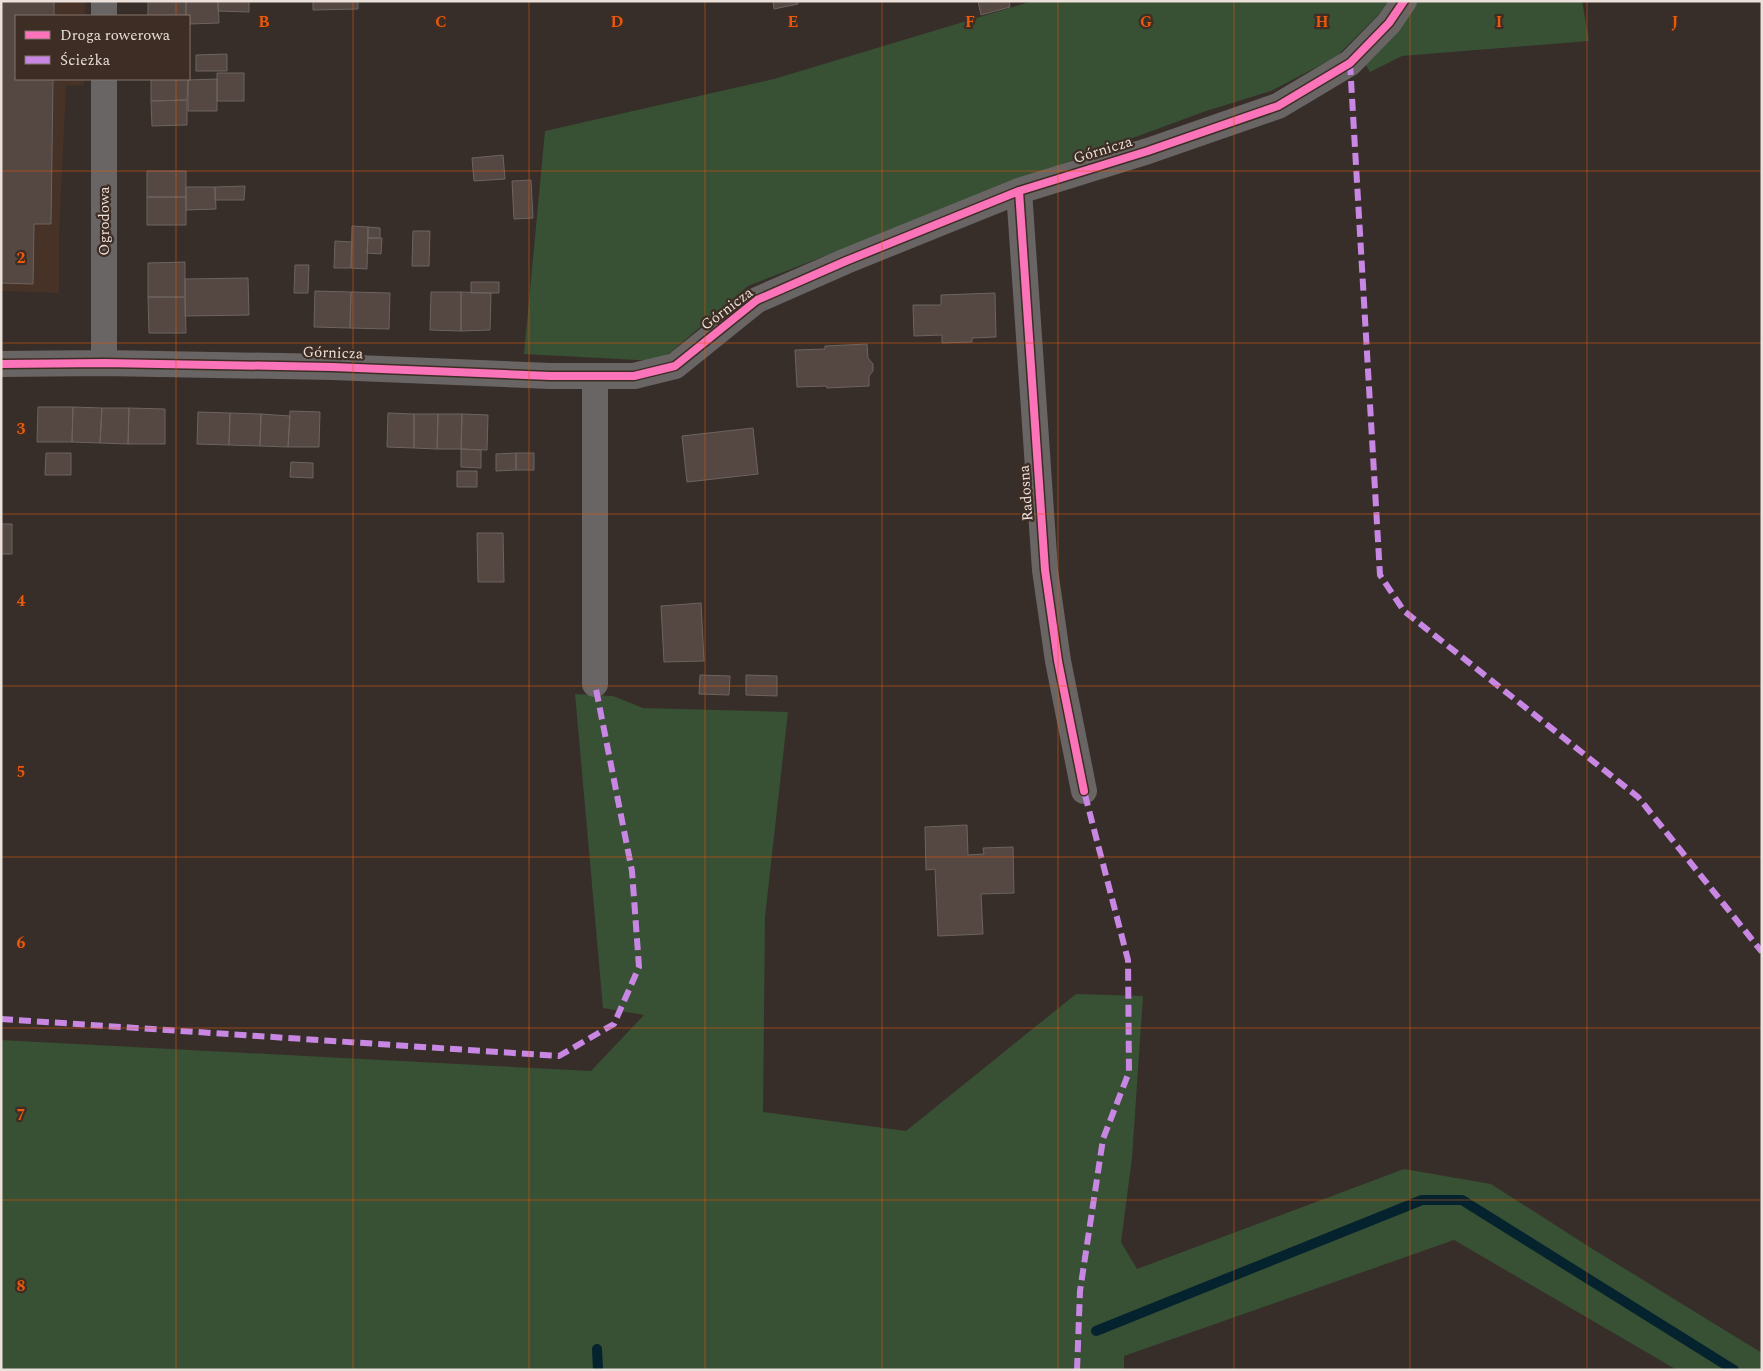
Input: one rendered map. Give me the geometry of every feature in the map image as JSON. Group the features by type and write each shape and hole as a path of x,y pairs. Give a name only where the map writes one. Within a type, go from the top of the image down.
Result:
{"street":[{"path":"104,1 104,15"},
{"name":"Górnicza","path":"1,364 104,363 333,367 550,376 634,376 675,366 757,300 1019,191 1148,151 1278,106 1350,63 1389,23 1404,1"},
{"name":"Ogrodowa","path":"104,80 104,363"},
{"name":"Radosna","path":"1019,191 1046,570 1058,661 1084,791"},
{"path":"594,684 595,376"}],"shaded area":[{"path":"1,1 85,1 85,15 15,15 15,80 84,80 84,85 66,86 59,233 59,293 1,291"}],"green space":[{"path":"1033,1 1388,1 1380,13 1336,57 1271,91 1206,111 1016,181 748,286 671,352 656,361 524,354 545,131 774,79"},
{"path":"1412,1 1582,1 1589,41 1402,56 1370,72 1363,61"},
{"path":"575,694 613,696 643,708 788,712 765,917 763,1112 906,1131 1076,994 1143,996 1132,1158 1121,1242 1137,1269 1404,1169 1491,1184 1762,1353 1762,1370 1677,1370 1454,1240 1124,1356 1124,1370 1,1370 1,1040 591,1071 644,1015 603,1008"}],"building":[{"path":"1,1 54,1 54,15 15,15 15,80 53,80 51,224 34,224 33,284 1,283"},
{"path":"148,1 186,1 186,15 148,15"},
{"path":"186,1 218,1 219,23 190,24 190,15 186,15"},
{"path":"218,1 249,1 249,12 218,11"},
{"path":"313,1 358,1 358,9 313,10"},
{"path":"773,1 798,1 798,4 774,9"},
{"path":"978,1 1009,1 1010,7 981,15"},
{"path":"227,54 227,71 196,71 196,55"},
{"path":"217,73 244,73 244,101 217,101"},
{"path":"217,79 217,111 188,111 188,80"},
{"path":"151,80 188,80 187,100 151,101"},
{"path":"187,100 187,125 152,126 151,101"},
{"path":"503,155 505,179 474,181 472,158"},
{"path":"147,171 186,171 186,197 147,197"},
{"path":"531,180 533,218 514,219 512,181"},
{"path":"245,186 244,200 215,200 215,187"},
{"path":"186,187 215,187 216,209 186,210"},
{"path":"147,197 186,197 186,225 147,225"},
{"path":"352,226 368,227 367,269 351,268"},
{"path":"368,227 380,228 380,238 368,238"},
{"path":"413,231 430,231 429,266 412,266"},
{"path":"368,238 382,238 381,254 367,253"},
{"path":"335,241 352,242 351,268 334,268"},
{"path":"185,262 185,297 148,297 148,263"},
{"path":"295,265 309,265 308,293 294,293"},
{"path":"248,278 249,315 185,316 185,279"},
{"path":"471,282 499,282 499,293 471,293"},
{"path":"315,291 351,292 350,328 314,327"},
{"path":"351,292 390,293 389,329 350,328"},
{"path":"431,292 461,292 461,331 430,330"},
{"path":"461,292 491,293 490,330 461,331"},
{"path":"995,293 996,337 972,338 972,342 942,343 942,335 914,336 913,305 941,305 941,295"},
{"path":"148,297 185,297 186,333 149,333"},
{"path":"867,344 868,358 873,364 873,371 869,376 869,386 797,387 795,350"},
{"path":"38,407 73,407 72,442 37,442"},
{"path":"73,407 102,408 100,443 72,442"},
{"path":"102,408 129,408 128,444 100,443"},
{"path":"129,408 165,409 165,444 128,444"},
{"path":"290,411 320,412 319,447 288,447"},
{"path":"198,412 230,413 229,445 197,444"},
{"path":"230,413 261,414 260,446 229,445"},
{"path":"388,413 414,414 414,448 387,447"},
{"path":"261,414 290,416 288,447 260,446"},
{"path":"414,414 438,414 437,449 414,448"},
{"path":"438,414 462,414 461,449 437,449"},
{"path":"462,414 488,415 487,450 461,449"},
{"path":"753,428 758,474 687,482 682,436"},
{"path":"461,449 481,450 481,468 461,467"},
{"path":"46,453 71,453 71,475 45,475"},
{"path":"516,453 534,453 534,470 516,470"},
{"path":"516,453 516,470 496,471 496,454"},
{"path":"291,462 313,463 313,478 290,477"},
{"path":"457,471 477,471 477,487 457,487"},
{"path":"1,524 12,524 12,554 1,554"},
{"path":"477,533 503,533 504,582 478,582"},
{"path":"701,603 704,661 664,662 661,606"},
{"path":"700,675 730,676 729,695 699,694"},
{"path":"746,675 777,676 777,696 746,695"},
{"path":"967,825 968,855 984,854 983,848 1013,847 1014,893 981,894 983,934 938,936 935,869 926,870 925,827"}],"waterway":[{"path":"1096,1331 1422,1200 1462,1200 1734,1370"},
{"path":"597,1349 598,1370"}],"marked path":[{"path":"1350,63 1380,575 1404,611 1638,797 1762,952"},
{"path":"1,1019 559,1056 614,1024 639,967 632,871 595,684"},
{"path":"1077,1370 1080,1291 1103,1139 1129,1072 1128,960 1084,791"}],"cycle path":[{"path":"1,364 104,363 333,367 550,376 634,376 675,366 757,300 846,261 1019,191 1148,151 1278,106 1350,63 1389,23 1404,1"},
{"path":"1019,191 1045,570 1058,661 1084,791"}]}
